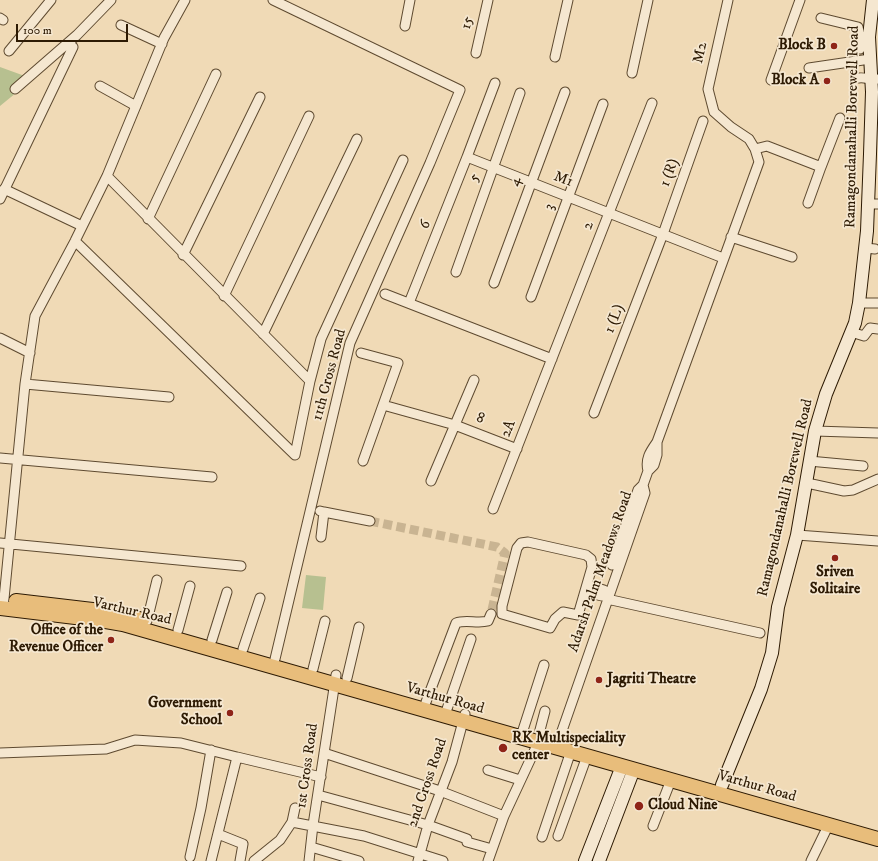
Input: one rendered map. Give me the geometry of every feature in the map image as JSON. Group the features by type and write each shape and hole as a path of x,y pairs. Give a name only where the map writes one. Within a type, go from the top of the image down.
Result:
{"main road":[{"name":"Varthur Road","path":"2,604 118,613 314,669 339,679 464,718 539,737 556,743 571,751 587,756 878,838"},
{"name":"Varthur Road","path":"2,604 123,624 426,702 447,709 464,718"},
{"name":"Varthur Road","path":"515,731 556,743 722,785 878,828"}],"street":[{"path":"9,52 51,0"},
{"path":"15,89 77,35 111,0"},
{"path":"2,604 10,544 25,384 35,316 75,241 107,176 172,21 185,0"},
{"name":"11th Cross Road","path":"273,0 460,90 430,163 350,343 275,659"},
{"path":"405,26 410,0"},
{"name":"15","path":"476,53 488,0"},
{"path":"555,58 568,0"},
{"path":"632,73 648,0"},
{"name":"M2","path":"728,0 708,89 714,112 731,127 749,139 755,149"},
{"path":"771,80 800,0"},
{"name":"Ramagondanahalli Borewell Road","path":"722,785 761,689 772,653 778,607 797,535 815,431 826,394 851,332 859,303 870,249 873,204 870,83 865,48 873,0"},
{"path":"809,68 865,48 858,27 821,18"},
{"path":"121,25 162,44"},
{"path":"0,198 73,47"},
{"path":"148,220 216,74"},
{"path":"467,157 495,83"},
{"path":"100,86 136,106"},
{"name":"4","path":"494,283 565,92"},
{"name":"5","path":"456,272 520,94"},
{"path":"183,255 260,97"},
{"name":"2","path":"552,359 652,103"},
{"name":"3","path":"531,297 603,104"},
{"path":"224,296 309,116"},
{"path":"808,203 840,118"},
{"name":"1 (R)","path":"663,234 703,121"},
{"path":"263,334 357,139"},
{"path":"755,149 767,146 821,167"},
{"name":"Adarsh Palm Meadows Road","path":"556,743 604,595 645,493 644,485 648,471 646,464 650,453 657,442 759,162 755,149"},
{"name":"M1","path":"467,157 723,258"},
{"name":"6","path":"409,303 467,157"},
{"path":"75,241 295,455 310,381 321,339 403,160"},
{"path":"107,176 148,220 310,381"},
{"path":"4,189 82,226"},
{"name":"1 (L)","path":"594,413 663,234"},
{"path":"731,238 792,258"},
{"path":"385,294 552,359"},
{"path":"859,303 878,303"},
{"path":"851,332 864,336 870,328 878,329"},
{"path":"0,338 30,352"},
{"path":"361,353 398,363 363,461"},
{"name":"2A","path":"493,509 552,359"},
{"path":"431,481 474,380"},
{"path":"25,384 146,397 169,397"},
{"name":"8","path":"384,405 455,425 516,449"},
{"path":"815,431 878,434"},
{"path":"0,458 17,461 212,477"},
{"path":"809,461 863,466"},
{"path":"807,483 844,491 853,490 878,480"},
{"path":"311,509 370,521"},
{"path":"321,537 324,512"},
{"path":"797,535 878,541"},
{"path":"528,542 586,555 591,559 592,567 586,588 578,615 563,612 555,619 550,628 502,614 502,606 517,548 521,543 528,542"},
{"path":"0,543 241,566"},
{"path":"147,621 157,580"},
{"path":"178,630 190,586"},
{"path":"586,588 604,595 760,633"},
{"path":"212,640 227,592"},
{"path":"243,649 260,598"},
{"path":"426,702 456,623 460,621 481,623 488,621 491,614"},
{"path":"314,669 326,621"},
{"name":"1st Cross Road","path":"309,861 324,753 339,679 359,627"},
{"path":"447,709 471,639"},
{"path":"515,731 544,665"},
{"path":"488,861 504,816 539,737 545,711"},
{"name":"2nd Cross Road","path":"419,857 428,825 452,762 464,718"},
{"path":"0,753 106,749 135,740 181,743 321,777"},
{"path":"190,857 202,808 211,750"},
{"path":"542,837 571,751"},
{"path":"324,753 440,792 504,816"},
{"path":"558,836 587,756"},
{"path":"211,861 237,757"},
{"path":"585,861 628,768"},
{"path":"599,861 628,768"},
{"path":"488,770 520,780"},
{"path":"653,826 671,780"},
{"path":"318,795 428,825 467,839 467,842 492,849"},
{"path":"254,861 280,840 292,822 295,808"},
{"path":"292,822 364,836 419,857 443,861"},
{"path":"811,861 829,824"},
{"path":"218,834 243,844 240,861"},
{"path":"311,847 359,861"}],"green space":[{"path":"0,67 33,79 0,106"},
{"path":"306,575 326,577 323,610 302,608"}],"tunnel":[{"path":"370,521 497,547 505,553 491,614"}],"place":[{"name":"Block B","path":"834,46"},
{"name":"Block A","path":"827,81"},
{"name":"Sriven Solitaire","path":"835,558"},
{"name":"Office of the Revenue Officer","path":"111,640"},
{"name":"Jagriti Theatre","path":"599,680"},
{"name":"Government School","path":"230,713"},
{"name":"RK Multispeciality center","path":"503,748"},
{"name":"Cloud Nine","path":"639,806"}]}
